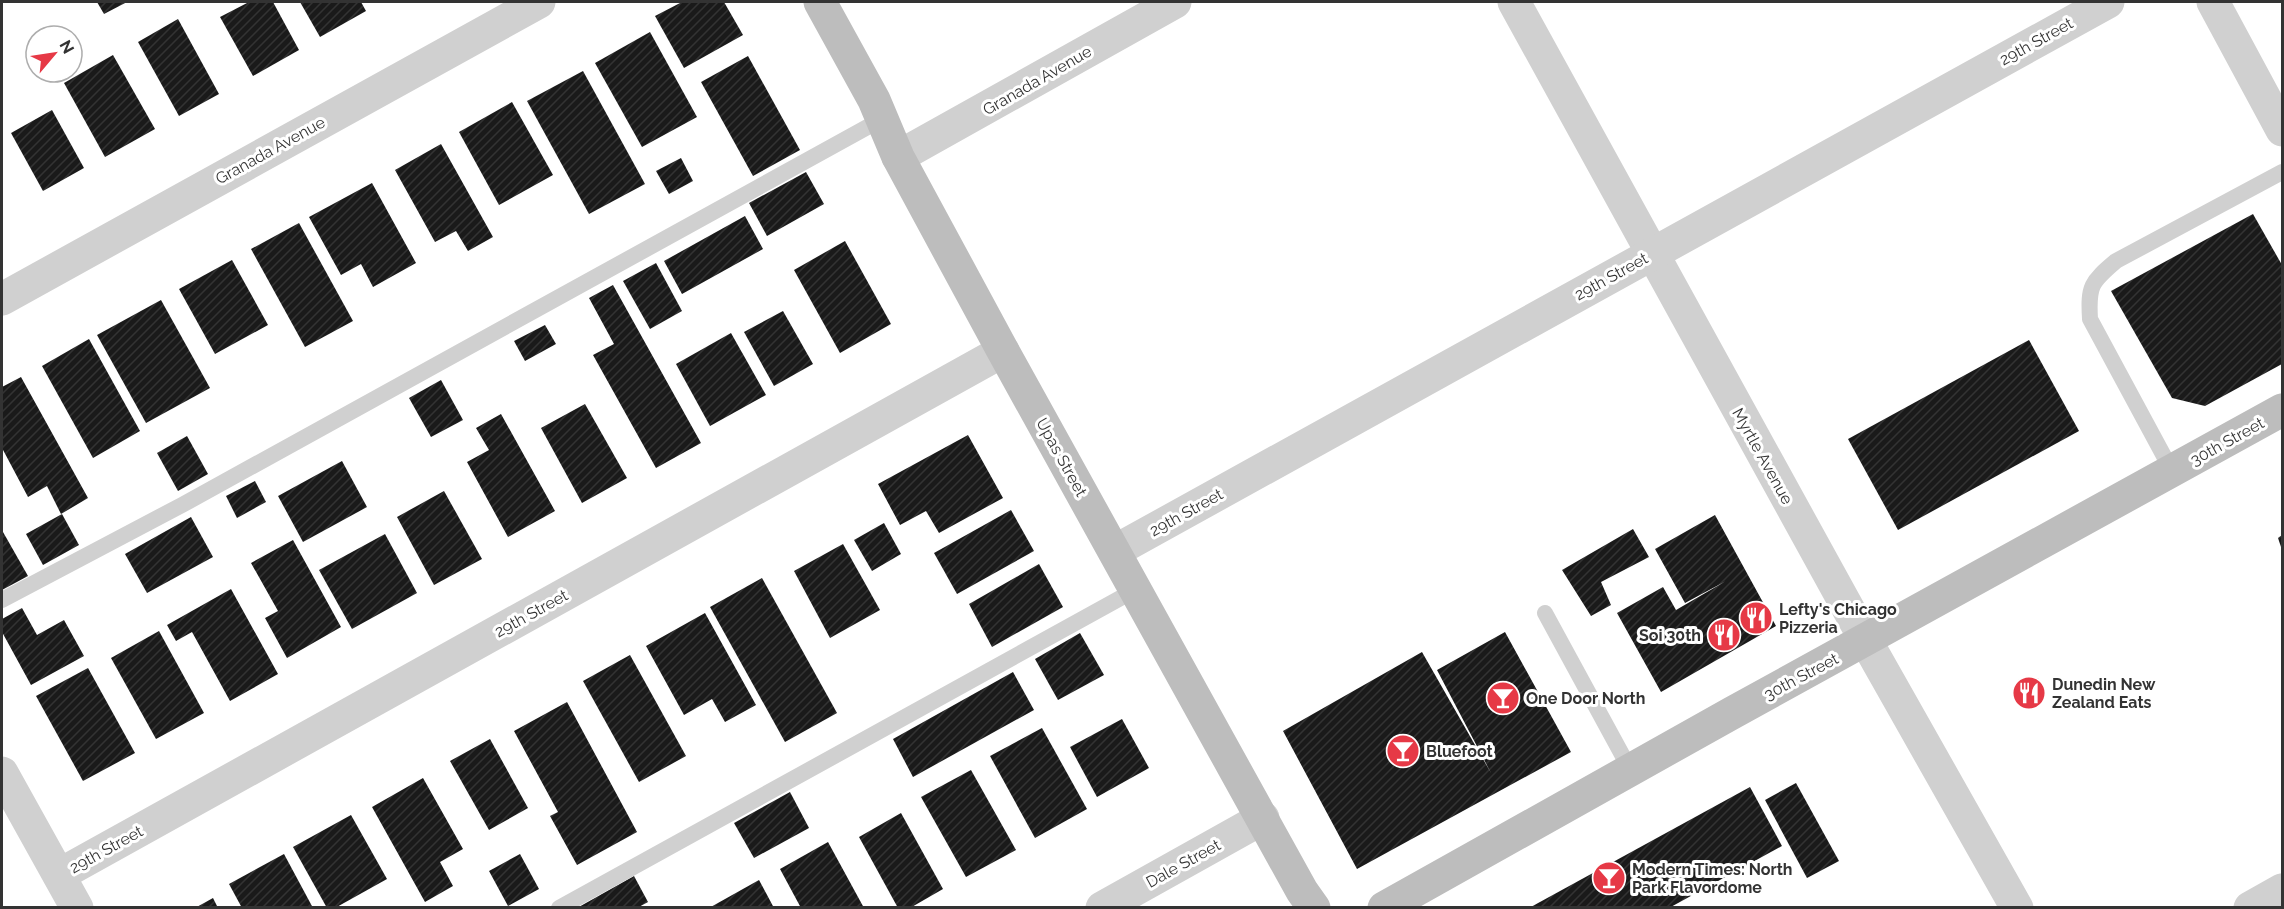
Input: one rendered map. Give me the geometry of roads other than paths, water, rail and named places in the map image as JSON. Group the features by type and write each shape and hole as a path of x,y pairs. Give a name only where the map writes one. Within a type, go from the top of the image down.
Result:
{"main road":[{"name":"Upas Street","path":"820,2 882,119 898,157 1003,351 1302,891 1314,908"},
{"name":"30th Street","path":"1384,908 1732,713 2283,410"}],"street":[{"name":"Granada Avenue","path":"2,299 539,2"},
{"name":"Granada Avenue","path":"898,157 1175,2"},
{"name":"Myrtle Avenue","path":"1514,2 1651,254 2017,908"},
{"name":"29th Street","path":"1115,551 2108,2"},
{"path":"2213,2 2283,130"},
{"name":"29th Street","path":"59,875 1003,351"},
{"path":"2,773 77,908"},
{"name":"Dale Street","path":"1102,908 1263,818"},
{"path":"2250,908 2283,890"}],"lane":[{"path":"2,600 182,505 882,119"},
{"path":"2172,471 2090,319 2088,295 2095,282 2116,261 2283,172"},
{"path":"559,908 1135,590"},
{"path":"1545,613 1631,771"}],"place":[{"name":"Lefty's Chicago Pizzeria","path":"1756,618"},
{"name":"Soi 30th","path":"1724,635"},
{"name":"Dunedin New Zealand Eats","path":"2029,693"},
{"name":"One Door North","path":"1503,698"},
{"name":"Bluefoot","path":"1403,751"},
{"name":"Modern Times: North Park Flavordome","path":"1609,878"}]}
